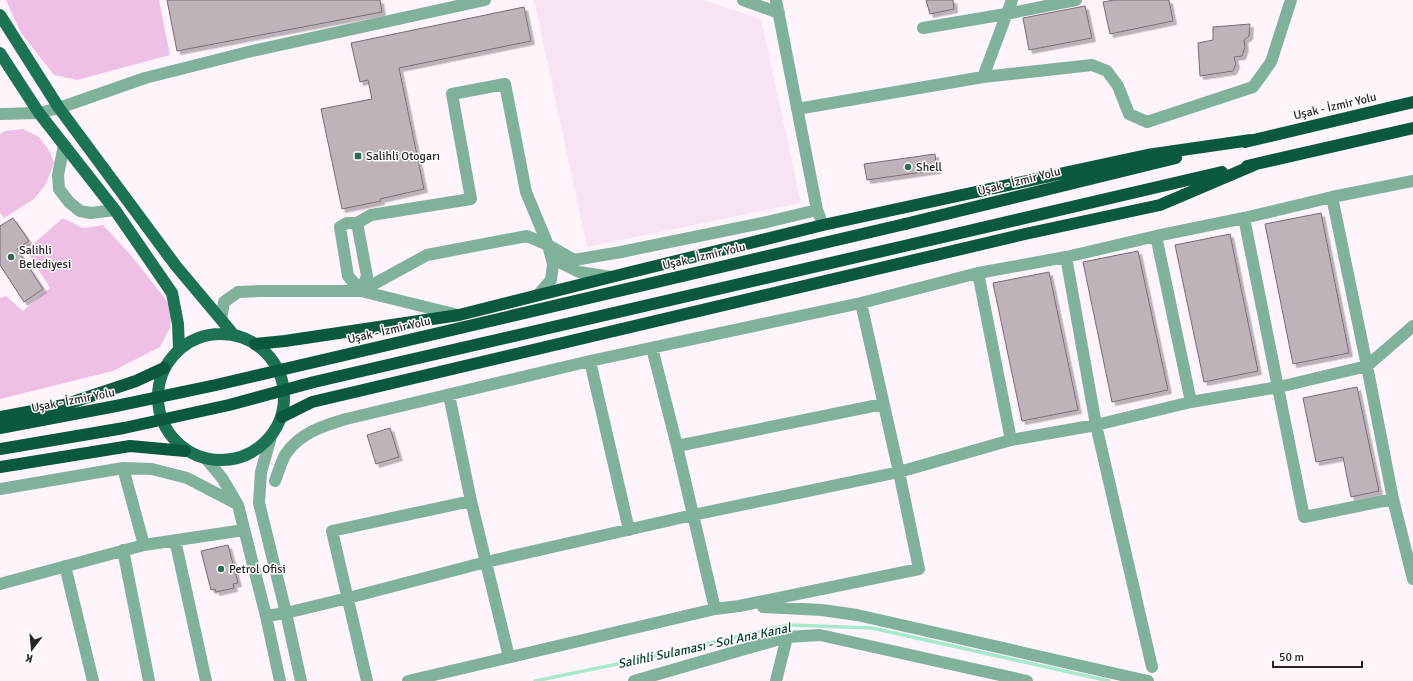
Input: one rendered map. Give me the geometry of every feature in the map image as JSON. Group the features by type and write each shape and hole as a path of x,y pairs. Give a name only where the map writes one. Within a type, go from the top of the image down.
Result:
{"highway":[{"name":"Uşak - İzmir Yolu","path":"0,428 216,385 905,224 1413,102"},
{"path":"0,449 124,428 221,406 314,382 1413,128"},
{"path":"255,344 285,341 459,315 611,276 823,225 1147,155 1251,140"},
{"path":"282,417 312,402 1017,236 1160,205 1254,165"},
{"path":"0,417 64,405 136,381 164,368"},
{"path":"0,468 130,446 185,451"}],"main road":[{"path":"0,15 59,108 176,266 234,335"},
{"path":"0,53 39,113 115,210 172,293 178,324 179,349"},
{"path":"214,334 234,335 245,338 255,344 271,358 281,376 285,396 282,417 271,437 253,453 231,461 207,460 185,451 168,435 158,413 157,390 164,368 179,349 201,337 214,334"}],"street":[{"path":"0,114 39,113 59,108 145,78 191,66 252,51 485,0"},
{"path":"743,0 778,13"},
{"path":"776,0 818,210 823,225"},
{"path":"982,77 1012,0"},
{"path":"923,28 1076,0"},
{"path":"797,109 982,77 1092,65 1107,71 1118,86 1129,114 1147,122 1253,87 1271,62 1291,0"},
{"path":"361,291 348,276 340,227 347,223 357,223 371,215 471,199 452,94 505,84 526,192 548,245 553,264 551,280 538,295"},
{"path":"64,145 58,175 59,189 69,202 80,211 91,213 115,210"},
{"path":"275,481 285,456 296,442 317,428 346,419 590,361 861,303 978,273 1066,257 1413,180"},
{"path":"1332,197 1393,499 1413,579"},
{"path":"361,291 427,256 527,236 548,245 574,260 621,252 818,210"},
{"path":"1244,218 1304,517 1393,499"},
{"path":"357,223 366,276 361,291"},
{"path":"1156,236 1191,402"},
{"path":"548,245 561,263 579,272 611,276"},
{"path":"1066,257 1096,425 1152,667"},
{"path":"978,273 1011,440"},
{"path":"222,319 224,302 238,292 259,291 361,291 459,315"},
{"path":"408,681 715,609 740,606 919,569 861,303"},
{"path":"266,616 286,613 348,598 486,562 693,515 899,472 1011,440 1096,425 1191,402 1279,387 1367,366 1413,326"},
{"path":"652,348 677,446 715,609"},
{"path":"590,361 629,530"},
{"path":"449,395 471,501 510,657"},
{"path":"677,446 883,404"},
{"path":"271,437 261,472 258,503 286,613 301,681"},
{"path":"207,460 222,478 238,505 266,616 280,681"},
{"path":"0,489 123,468 152,469 187,478 238,505"},
{"path":"123,468 144,545"},
{"path":"367,681 332,531 471,501"},
{"path":"0,584 144,545 244,530"},
{"path":"175,540 206,681"},
{"path":"123,550 149,681"},
{"path":"65,566 93,681"},
{"path":"740,606 789,608 857,615 1148,681"},
{"path":"634,681 649,680 787,637 820,635 1024,681"},
{"path":"776,681 787,637"}],"shaded area":[{"path":"6,0 159,0 170,55 77,80 54,75 21,33"},
{"path":"534,0 703,0 761,19 801,203 587,247"},
{"path":"23,129 39,137 50,152 54,163 46,184 34,199 4,218 0,213 0,134 5,131"},
{"path":"63,218 83,228 103,225 129,253 163,296 172,310 170,328 160,347 113,371 0,399 0,298 6,296 23,311 50,288 26,250"}],"building":[{"path":"167,0 380,0 382,12 177,51"},
{"path":"926,0 953,0 954,9 930,14"},
{"path":"1114,0 1169,0 1173,21 1110,34 1103,2"},
{"path":"1085,6 1092,38 1029,50 1023,18"},
{"path":"524,7 531,41 399,68 424,189 380,199 381,201 342,209 321,109 372,99 368,80 360,82 351,43"},
{"path":"1250,24 1249,36 1244,40 1245,47 1242,56 1234,57 1236,64 1233,71 1200,76 1198,43 1213,40 1213,27"},
{"path":"935,154 937,170 867,180 864,164"},
{"path":"1321,213 1349,353 1293,364 1265,224"},
{"name":"Salihli Belediyesi","path":"13,218 29,241 17,249 43,289 24,302 0,265 0,226"},
{"path":"1230,234 1258,371 1204,382 1175,245"},
{"path":"1138,251 1168,390 1112,402 1083,262"},
{"path":"1049,272 1078,410 1022,421 993,283"},
{"path":"1357,387 1379,491 1351,497 1343,457 1316,462 1303,398"},
{"path":"390,428 399,457 376,464 367,435"},
{"path":"228,545 238,583 233,584 234,588 216,592 215,589 211,590 201,551"}],"waterway":[{"name":"Salihli Sulaması - Sol Ana Kanal","path":"535,681 637,660 788,625 872,628 1109,681"}],"place":[{"name":"Salihli Otogarı","path":"358,156"},
{"name":"Shell","path":"908,167"},
{"name":"Salihli Belediyesi","path":"11,257"},
{"name":"Petrol Ofisi","path":"221,569"}]}
